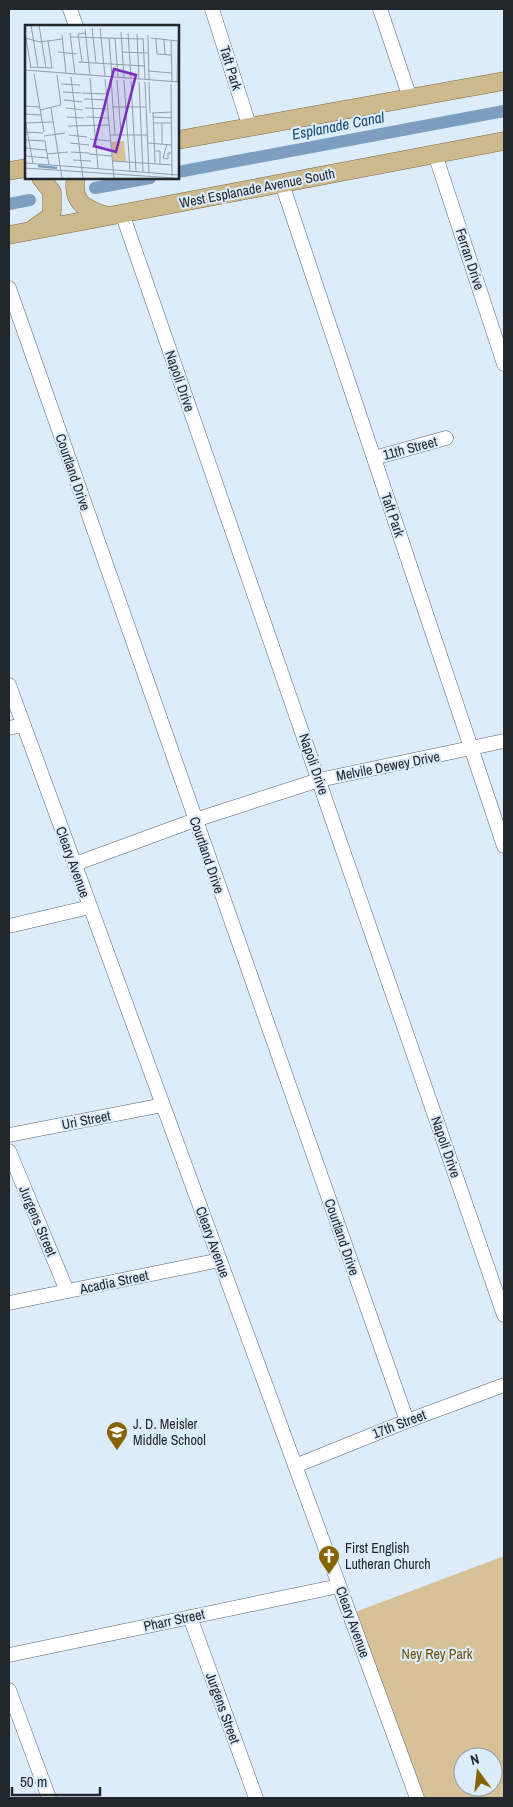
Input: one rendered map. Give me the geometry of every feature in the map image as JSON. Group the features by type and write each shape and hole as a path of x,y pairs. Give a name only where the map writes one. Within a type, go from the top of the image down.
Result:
{"main road":[{"path":"179,140 504,81"},
{"name":"West Esplanade Avenue South","path":"9,235 504,141"},
{"path":"31,231 50,217 52,211 52,192 42,179"},
{"path":"76,179 75,195 82,205 88,210 115,215"}],"street":[{"path":"70,9 76,25"},
{"name":"Taft Park","path":"212,9 250,128"},
{"path":"380,9 410,98"},
{"name":"Ferran Drive","path":"436,154 504,364"},
{"name":"Taft Park","path":"282,184 504,846"},
{"name":"Napoli Drive","path":"115,215 319,780 504,1315"},
{"name":"Courtland Drive","path":"9,288 407,1421"},
{"name":"11th Street","path":"374,458 446,438"},
{"name":"Cleary Avenue","path":"9,685 417,1798"},
{"path":"9,728 23,725"},
{"name":"Melvile Dewey Drive","path":"74,864 195,820 319,780 504,741"},
{"path":"9,926 90,907"},
{"name":"Uri Street","path":"9,1135 163,1105"},
{"name":"Jurgens Street","path":"9,1151 67,1291"},
{"name":"Acadia Street","path":"9,1303 220,1260"},
{"name":"17th Street","path":"295,1466 504,1385"},
{"name":"Pharr Street","path":"9,1655 339,1586"},
{"name":"Jurgens Street","path":"190,1617 256,1798"},
{"path":"9,1690 49,1798"}],"green space":[{"name":"Ney Rey Park","path":"504,1556 504,1798 417,1798 350,1614"}],"waterway":[{"name":"Esplanade Canal","path":"179,172 504,111"},
{"name":"Esplanade Canal","path":"95,188 144,179"},
{"name":"Esplanade Canal","path":"9,204 30,200"}],"place":[{"name":"J. D. Meisler Middle School","path":"117,1451"},
{"name":"First English Lutheran Church","path":"329,1575"}]}
